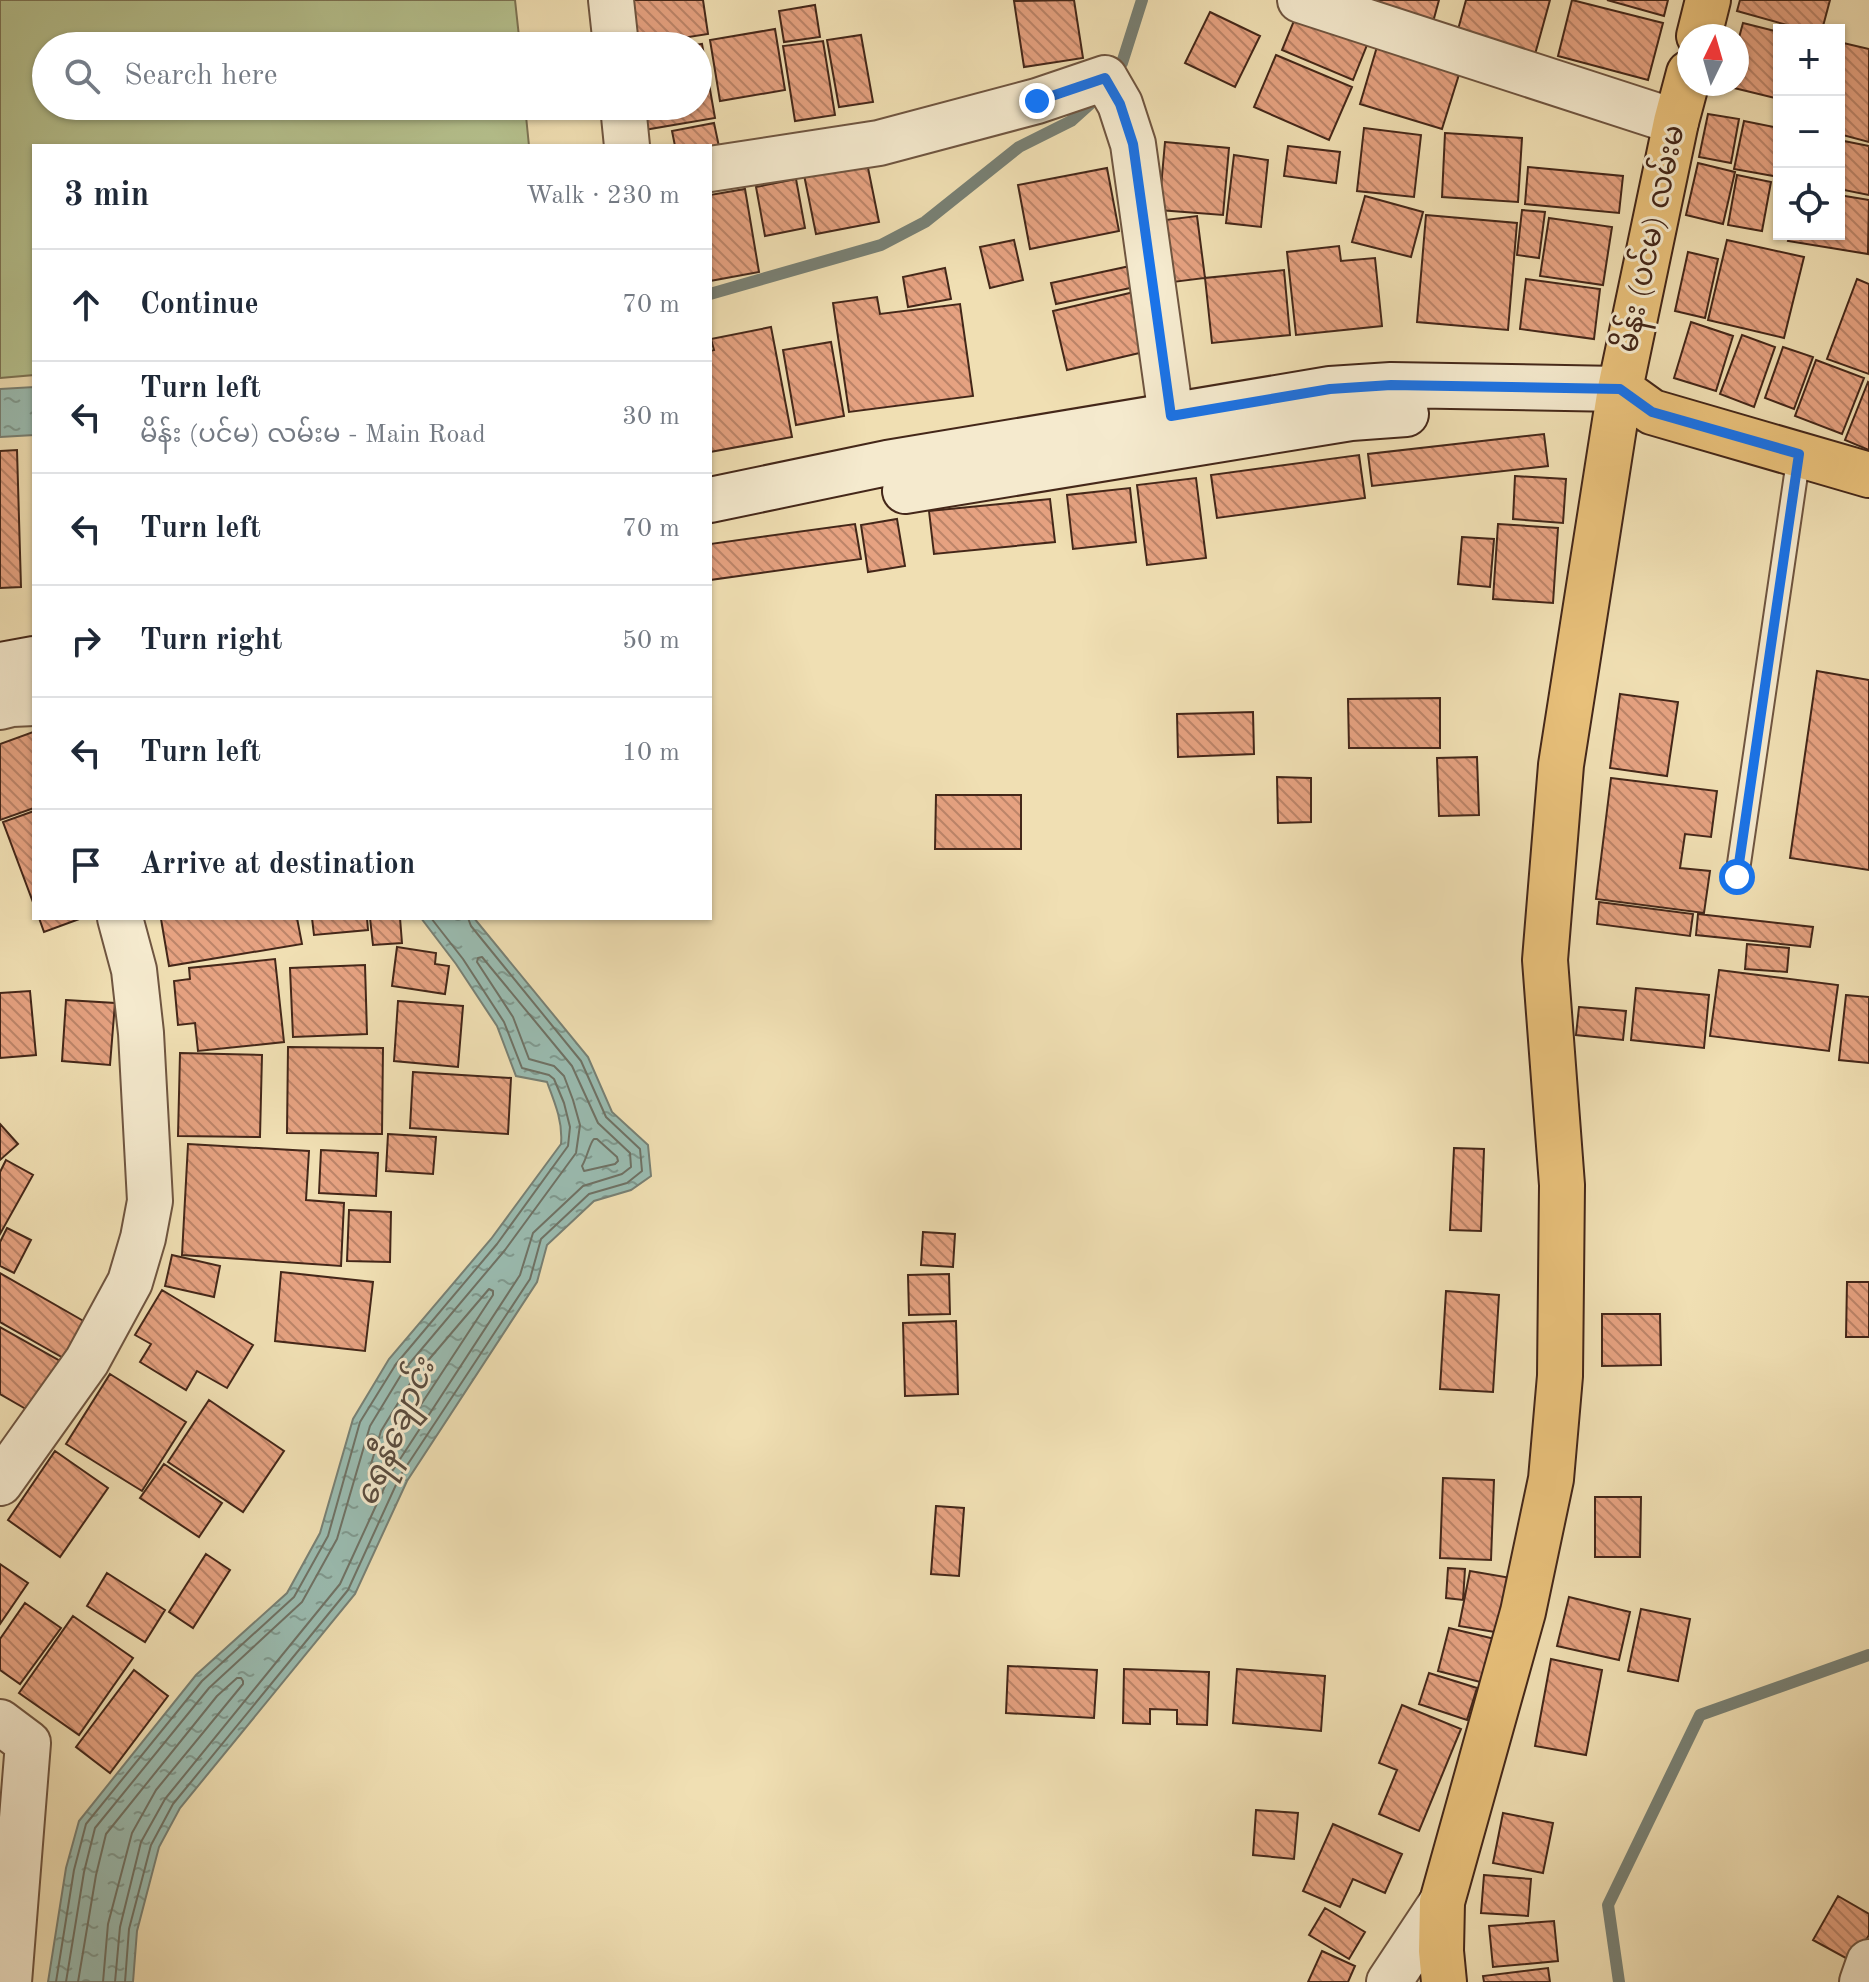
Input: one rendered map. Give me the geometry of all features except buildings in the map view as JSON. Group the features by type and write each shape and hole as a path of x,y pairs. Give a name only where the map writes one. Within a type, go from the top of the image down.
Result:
{"main road":[{"path":"1702,24 1708,0"},
{"name":"မိန်း (ပင်မ) လမ်းမ","path":"1444,1982 1442,1902 1523,1612 1551,1479 1560,1376 1562,1185 1545,960 1561,765 1629,406 1683,96"},
{"path":"1629,406 1869,475"}],"street":[{"path":"611,0 614,32"},
{"path":"1300,0 1676,122"},
{"path":"712,169 879,143 1037,101 1113,91 1133,144 1171,416"},
{"path":"624,120 627,144"},
{"path":"712,500 887,463 1330,389 1391,385 1629,406"},
{"path":"712,529 886,494 1351,418 1629,406"},
{"path":"0,665 26,643"},
{"path":"0,707 32,703"},
{"path":"0,1483 87,1361 130,1282 143,1238 150,1201 141,1033 134,970 121,920"},
{"path":"0,1722 28,1743 9,1982"},
{"path":"1389,1982 1442,1902"},
{"path":"1862,1982 1869,1962"}],"lane":[{"path":"1737,877 1799,454"}],"green space":[{"path":"0,0 515,0 518,32 32,32 32,120 526,120 529,144 32,144 32,375 0,378"}],"water":[{"path":"32,387 32,435 0,437 0,389"},
{"name":"ရေနီချောင်း","path":"423,920 476,920 588,1057 612,1112 648,1145 651,1176 631,1190 594,1201 547,1245 537,1282 407,1481 355,1594 180,1808 159,1847 137,1931 133,1982 48,1982 66,1868 79,1821 196,1675 287,1593 320,1533 353,1419 389,1359 491,1239 561,1144 560,1120 547,1082 516,1076 497,1026"}],"waterway":[{"path":"1113,74 1122,63 1142,0"},
{"path":"712,293 881,245 925,222 1019,147 1071,121 1097,96"},
{"path":"1619,1982 1608,1905 1700,1715 1869,1655"}],"route":[{"path":"1037,101 1105,78 1120,104 1133,144 1171,416 1330,389 1391,385 1620,389 1652,412 1799,454 1737,877"}]}
